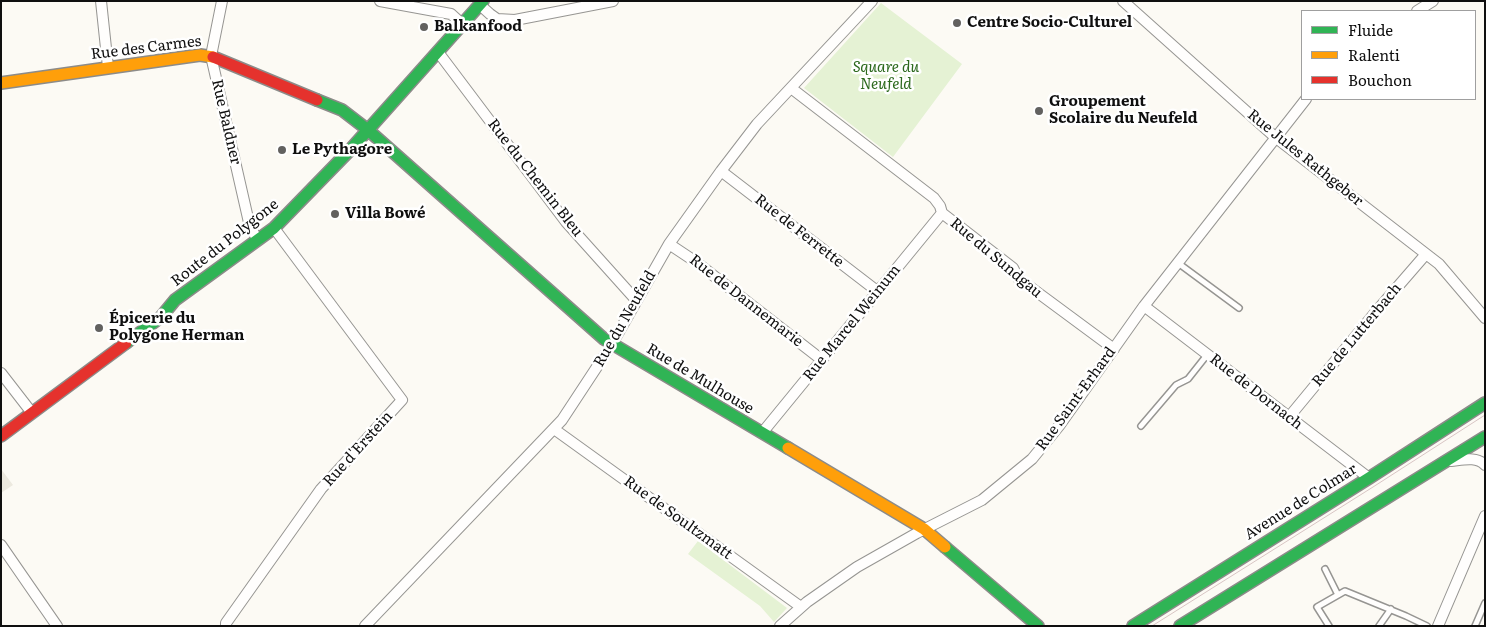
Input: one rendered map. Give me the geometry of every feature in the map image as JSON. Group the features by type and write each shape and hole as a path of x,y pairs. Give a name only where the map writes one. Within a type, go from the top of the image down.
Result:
{"street":[{"path":"100,1 108,67"},
{"name":"Rue Baldner","path":"222,1 211,56 250,226 258,240"},
{"path":"380,1 451,14 462,24"},
{"path":"481,3 497,19 514,20 613,1"},
{"name":"Rue du Neufeld","path":"365,626 554,429 568,412 612,344 669,244 721,171 757,124 872,1"},
{"path":"1419,10 1433,1"},
{"name":"Rue Jules Rathgeber","path":"1126,2 1275,137 1439,264 1485,318"},
{"name":"Route du Polygone","path":"1,436 161,317 175,300 274,228 335,167 481,3"},
{"name":"Rue du Chemin Bleu","path":"438,52 566,222 636,300"},
{"name":"Rue des Carmes","path":"1,82 200,55 211,56 342,110 368,130"},
{"name":"Rue du Sundgau","path":"791,88 934,198 940,206 942,213 1013,268 1018,278 1114,349"},
{"name":"Rue Saint-Erhard","path":"780,626 801,607 857,567 924,529 982,500 1032,459 1059,426 1177,262 1305,100"},
{"name":"Rue de Mulhouse","path":"368,130 612,344 924,529 1038,626"},
{"name":"Rue de Ferrette","path":"721,171 877,291"},
{"name":"Rue Marcel Weinum","path":"762,433 942,213"},
{"name":"Rue d'Erstein","path":"226,626 226,623 321,489 402,400 274,228"},
{"name":"Rue de Dannemarie","path":"669,244 696,262 822,360"},
{"name":"Rue de Lutterbach","path":"1289,417 1426,254"},
{"name":"Rue de Dornach","path":"1144,306 1369,478"},
{"path":"1,373 32,413"},
{"name":"Avenue de Colmar","path":"1133,626 1484,404"},
{"name":"Rue de Soultzmatt","path":"554,429 801,607"},
{"path":"1180,626 1485,436"},
{"path":"1445,462 1465,459 1481,461 1485,465"},
{"path":"1438,626 1485,516"},
{"path":"1,544 57,626"}],"lane":[{"path":"1177,262 1239,308"},
{"path":"1141,426 1176,385 1188,379 1208,354"},
{"path":"1325,569 1338,594"},
{"path":"1329,626 1317,607 1345,591 1391,609 1427,626"},
{"path":"1476,626 1485,603"},
{"path":"1379,626 1391,609"}],"green space":[{"name":"Square du Neufeld","path":"881,3 962,64 893,157 804,88"},
{"path":"698,541 787,608 774,622 760,606 688,554"}],"shaded area":[{"path":"1,469 13,485 1,493"}],"tram line":[{"path":"1152,626 1485,415"}],"traffic: fast":[{"path":"126,343 161,317 175,300 274,228 350,150 483,1"},
{"path":"317,100 342,110 368,130 604,339 788,448"},
{"path":"1133,626 1485,403"},
{"path":"1180,626 1485,437"},
{"path":"945,547 1038,626"}],"traffic: slow":[{"path":"1,83 200,55 213,57"},
{"path":"788,448 924,529 945,547"}],"traffic: jam":[{"path":"213,57 317,100"},
{"path":"1,436 126,343"}],"place":[{"name":"Centre Socio-Culturel","path":"957,23"},
{"name":"Balkanfood","path":"424,27"},
{"name":"Groupement Scolaire du Neufeld","path":"1039,111"},
{"name":"Le Pythagore","path":"282,150"},
{"name":"Villa Bowé","path":"335,214"},
{"name":"Épicerie du Polygone Herman","path":"99,328"}]}
